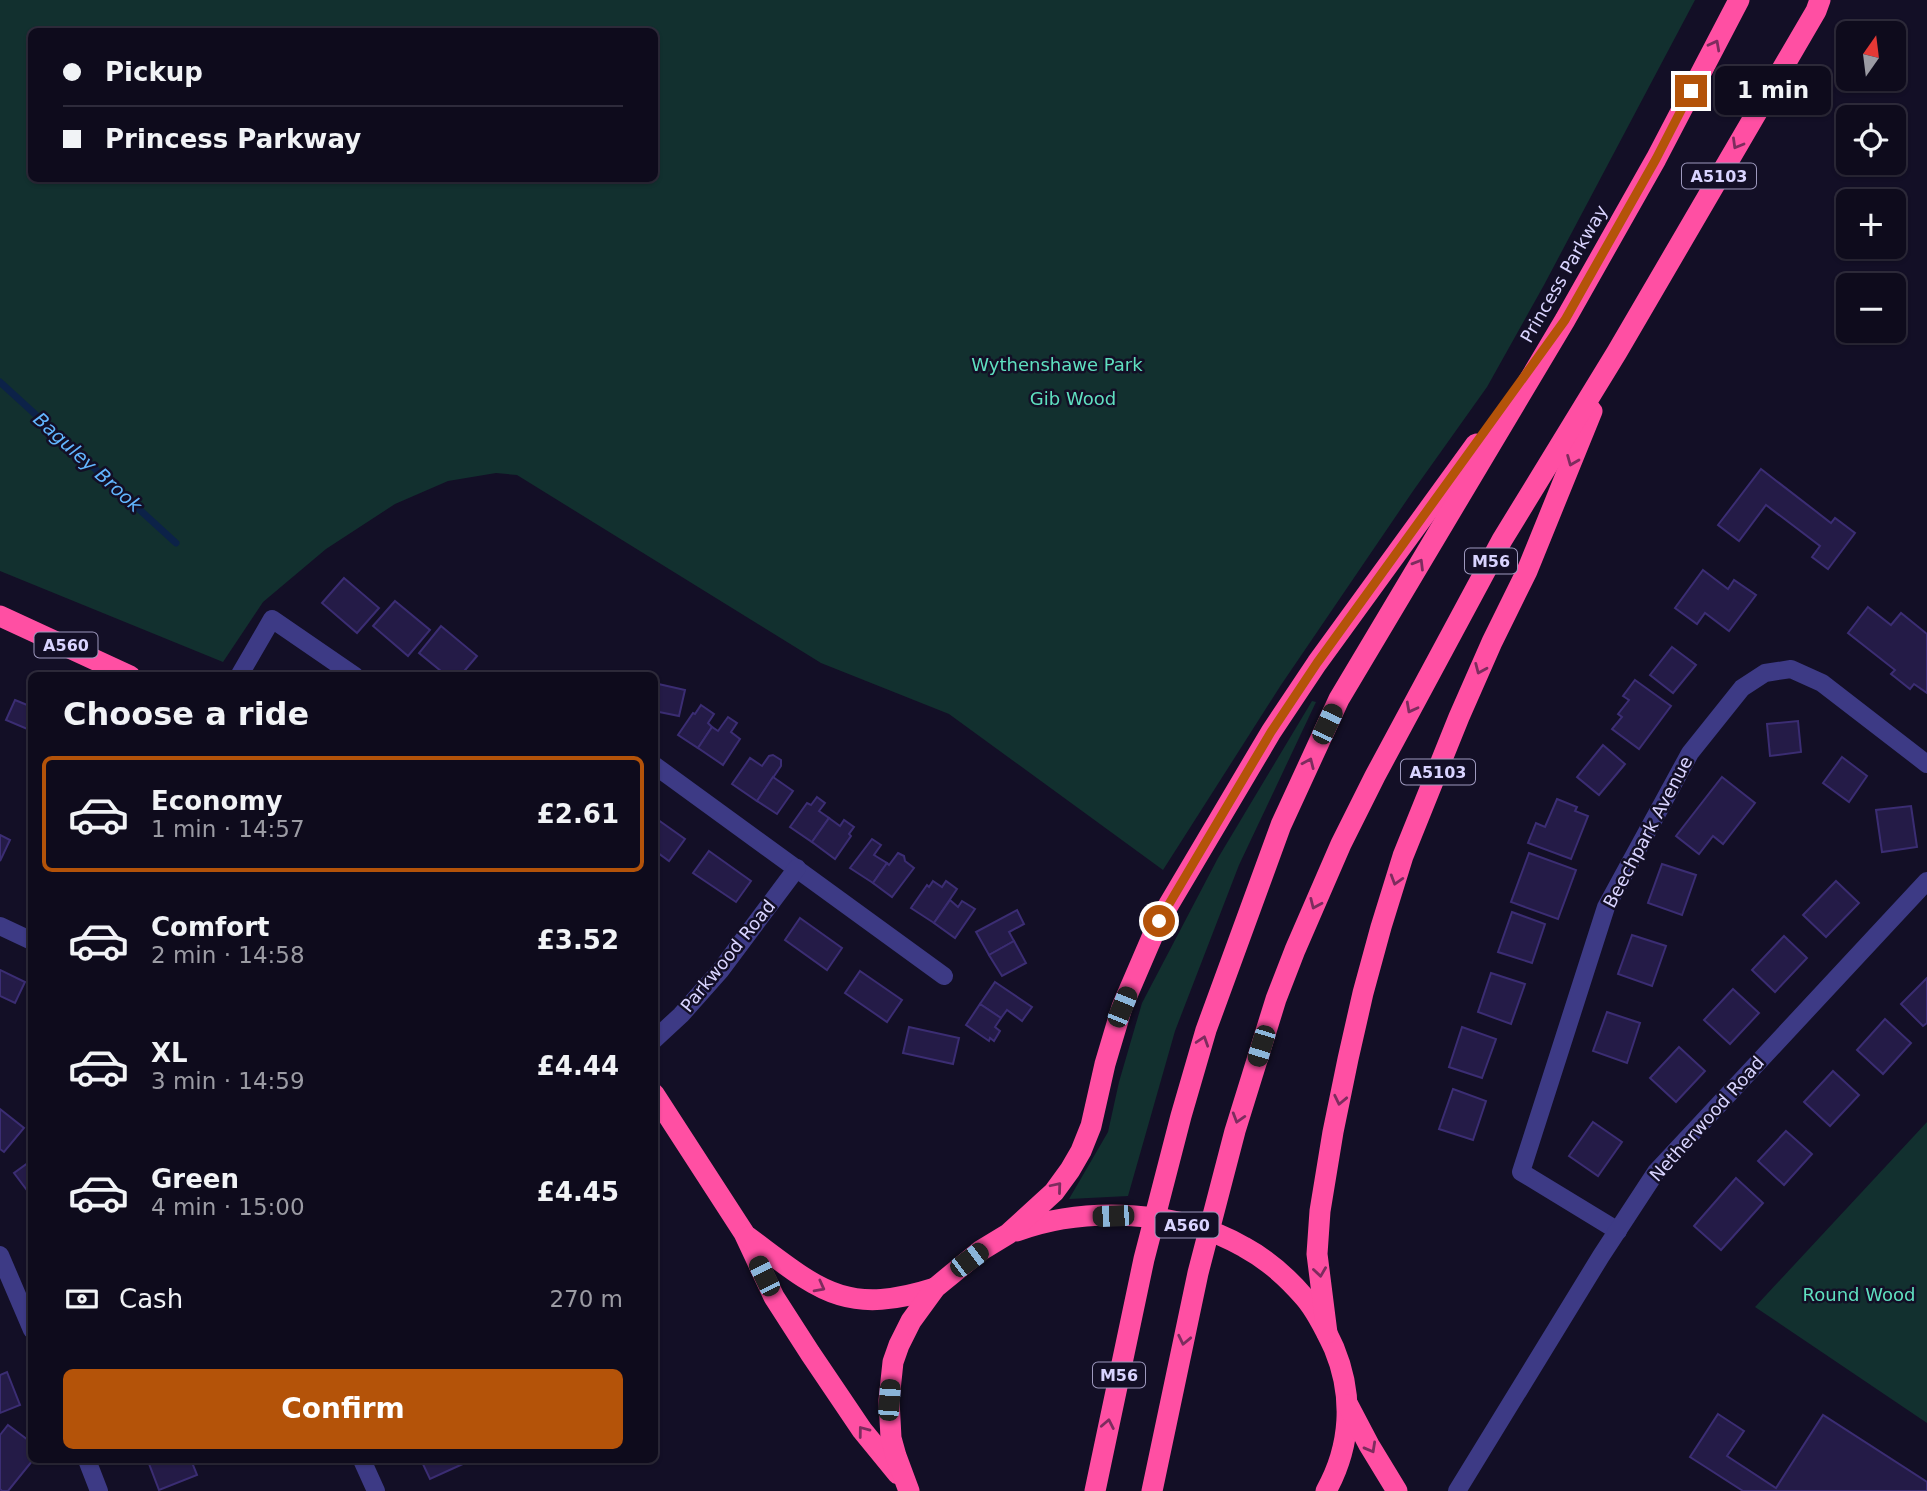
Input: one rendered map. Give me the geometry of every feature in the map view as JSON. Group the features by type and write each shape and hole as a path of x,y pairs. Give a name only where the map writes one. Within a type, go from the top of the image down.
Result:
{"highway":[{"name":"Princess Parkway","path":"1095,1491 1144,1259 1192,1074 1281,825 1339,699 1565,320 1656,159 1739,0"},
{"name":"A5103","path":"1327,1333 1317,1254 1320,1211 1333,1132 1363,993 1403,856 1459,717 1527,571 1617,352 1820,0"},
{"name":"A5103","path":"1008,1234 1054,1192 1081,1152 1091,1126 1122,1007 1159,921 1271,732 1317,663 1565,320"},
{"name":"M56","path":"1152,1491 1198,1273 1219,1192 1247,1088 1295,950 1341,844 1375,776 1502,540 1617,352"},
{"name":"A560","path":"0,616 121,672"},
{"name":"A560","path":"658,1100 744,1233 774,1297 810,1353 862,1430 908,1487"},
{"name":"A560","path":"908,1487 895,1456 891,1438 890,1382 899,1345 911,1321 935,1288 981,1251 1008,1234 1057,1220 1113,1216 1153,1218 1206,1230 1243,1246 1287,1280 1306,1299 1327,1333 1344,1378 1347,1404 1344,1448 1326,1491"},
{"name":"A560","path":"744,1233 800,1276 835,1294 852,1298 888,1298 909,1296 935,1288"},
{"name":"A560","path":"1347,1404 1368,1445 1397,1491"}],"street":[{"path":"241,672 272,619 349,672"},
{"name":"Beechpark Avenue","path":"1618,1231 1521,1172 1606,907 1690,753 1742,688 1765,673 1791,669 1822,683 1927,764"},
{"path":"658,768 944,976"},
{"name":"Parkwood Road","path":"658,1036 720,971 796,868"},
{"name":"Netherwood Road","path":"1457,1491 1643,1191 1670,1156 1927,881"},
{"path":"0,926 28,939"},
{"path":"0,1255 28,1321"},
{"path":"88,1463 99,1491"},
{"path":"363,1463 376,1491"}],"green space":[{"name":"Wythenshawe Park","path":"0,0 1695,0 1487,387 1281,685 1163,870 949,714 821,663 517,475 496,473 448,481 395,504 326,549 263,602 223,662 0,571"},
{"path":"1312,701 1316,702 1239,865 1175,1031 1128,1196 1069,1199 1108,1132 1119,1082 1142,1003 1218,858"},
{"name":"Round Wood","path":"1927,1122 1927,1423 1755,1307"}],"building":[{"path":"1761,469 1831,523 1835,518 1855,533 1828,569 1812,557 1820,546 1766,505 1739,541 1718,525"},
{"path":"1703,570 1728,589 1734,580 1756,595 1729,631 1705,613 1697,624 1675,608"},
{"path":"344,578 379,608 357,633 322,603"},
{"path":"395,601 430,630 408,656 373,626"},
{"path":"1868,607 1891,625 1901,613 1927,634 1927,693 1914,684 1910,689 1891,674 1895,670 1848,633"},
{"path":"441,626 477,656 463,672 442,672 419,653"},
{"path":"1672,647 1696,665 1673,693 1650,675"},
{"path":"1635,680 1671,706 1639,749 1612,729 1622,717 1618,714 1629,700 1623,696"},
{"path":"658,684 685,690 679,716 658,712"},
{"path":"15,700 28,705 28,729 6,720"},
{"path":"701,705 714,714 708,723 712,727 698,748 678,735"},
{"path":"728,717 737,723 731,732 740,739 723,765 698,748 712,727 718,731"},
{"path":"1798,721 1801,752 1770,756 1767,724"},
{"path":"1603,745 1625,764 1599,795 1577,777"},
{"path":"773,755 781,760 781,766 757,801 732,784 750,758 762,766 769,756"},
{"path":"1842,757 1867,776 1849,802 1823,783"},
{"path":"773,777 793,791 777,814 757,801"},
{"path":"1722,777 1755,803 1723,844 1713,836 1699,854 1676,836"},
{"path":"817,797 825,803 819,811 829,818 812,842 790,827 807,803 811,805"},
{"path":"1557,799 1577,807 1575,811 1588,816 1571,859 1528,843 1536,823 1545,827"},
{"path":"1911,806 1917,847 1882,852 1876,810"},
{"path":"829,818 840,826 844,820 854,827 835,859 812,842"},
{"path":"658,820 685,839 669,861 658,853"},
{"path":"0,835 10,840 0,861"},
{"path":"872,839 881,845 874,855 887,863 873,883 850,868"},
{"path":"709,851 751,881 736,902 693,873"},
{"path":"898,853 914,868 892,897 873,883"},
{"path":"1529,853 1576,870 1558,919 1511,902"},
{"path":"1662,864 1696,875 1682,915 1648,903"},
{"path":"933,881 942,887 946,881 957,889 934,923 911,908 927,885 929,887"},
{"path":"1836,881 1859,903 1826,937 1803,915"},
{"path":"950,900 958,907 962,901 975,909 955,938 934,923"},
{"path":"1017,910 1024,924 1009,932 1014,941 989,955 976,932"},
{"path":"1512,912 1545,924 1532,963 1498,952"},
{"path":"800,918 842,948 827,970 785,940"},
{"path":"1632,935 1666,946 1652,986 1618,974"},
{"path":"1784,936 1807,958 1775,992 1752,970"},
{"path":"1014,941 1026,963 1002,976 989,955"},
{"path":"0,970 25,982 15,1003 0,996"},
{"path":"860,971 902,1000 887,1022 845,993"},
{"path":"1491,973 1525,984 1511,1024 1478,1012"},
{"path":"1927,978 1927,1023 1923,1026 1901,1004"},
{"path":"995,982 1032,1007 1022,1021 1007,1010 1001,1018 980,1004"},
{"path":"1733,989 1759,1013 1730,1044 1704,1020"},
{"path":"980,1004 1001,1018 995,1027 1000,1031 994,1041 990,1038 989,1041 966,1025"},
{"path":"1607,1012 1640,1023 1627,1063 1593,1051"},
{"path":"1885,1019 1911,1043 1883,1074 1857,1050"},
{"path":"909,1027 959,1038 953,1064 903,1053"},
{"path":"1462,1027 1496,1039 1482,1078 1449,1067"},
{"path":"1679,1047 1705,1071 1676,1102 1650,1078"},
{"path":"1833,1071 1859,1095 1830,1126 1804,1102"},
{"path":"1453,1089 1486,1101 1473,1140 1439,1129"},
{"path":"0,1109 24,1128 4,1152 0,1149"},
{"path":"1593,1122 1622,1142 1598,1176 1569,1156"},
{"path":"1786,1131 1812,1154 1784,1185 1758,1161"},
{"path":"28,1163 28,1192 14,1173"},
{"path":"1736,1178 1763,1203 1721,1250 1694,1226"},
{"path":"7,1372 20,1405 0,1413 0,1375"},
{"path":"1718,1414 1744,1431 1727,1456 1776,1488 1823,1415 1927,1482 1927,1491 1743,1491 1690,1457"},
{"path":"8,1425 28,1440 28,1463 31,1463 8,1491 0,1489 0,1435"},
{"path":"149,1463 192,1463 197,1475 159,1490"},
{"path":"422,1463 465,1463 430,1479"}],"waterway":[{"name":"Baguley Brook","path":"0,382 176,543"}],"route":[{"path":"1159,921 1271,732 1317,663 1565,320 1656,159 1691,91"}],"park label":[{"name":"Gib Wood","path":"1073,399"}]}
